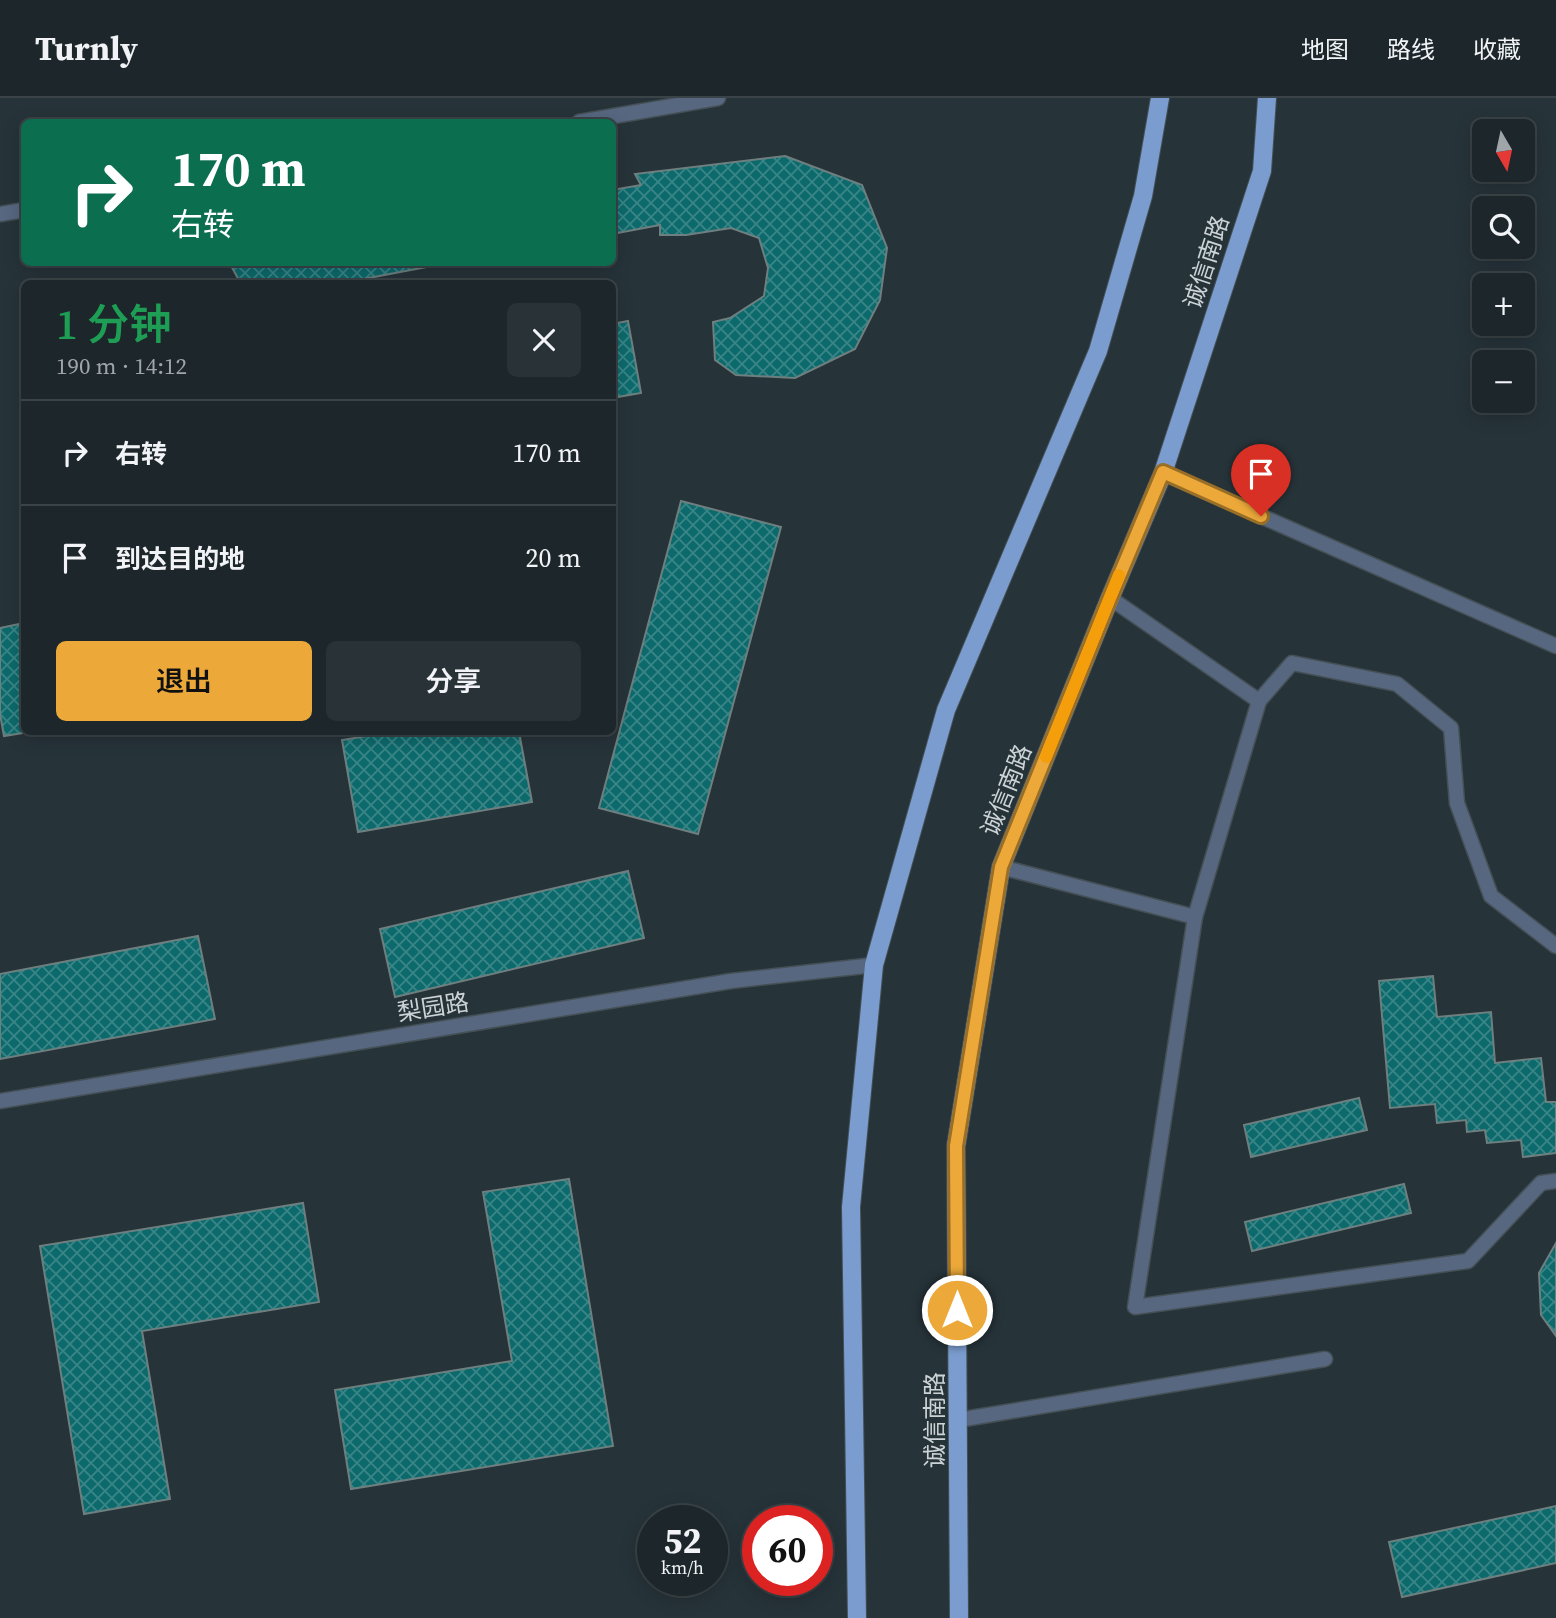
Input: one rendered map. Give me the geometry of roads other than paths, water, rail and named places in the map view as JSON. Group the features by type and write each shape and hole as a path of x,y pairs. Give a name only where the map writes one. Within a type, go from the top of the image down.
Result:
{"main road":[{"path":"857,1618 851,1207 874,965 946,710 1098,352 1143,196 1160,98"},
{"name":"诚信南路","path":"959,1618 956,1146 1001,867 1163,472 1262,171 1267,98"}],"street":[{"path":"596,119 718,98"},
{"path":"0,214 21,210"},
{"path":"1163,472 1556,646"},
{"path":"1110,598 1259,701"},
{"path":"1556,946 1491,896 1457,803 1451,728 1397,684 1292,663 1259,701 1195,917 1135,1307 1468,1261 1541,1183 1556,1181"},
{"path":"1001,867 1195,917"},
{"name":"梨园路","path":"0,1101 731,981 874,965"},
{"path":"958,1420 1325,1359"}]}
